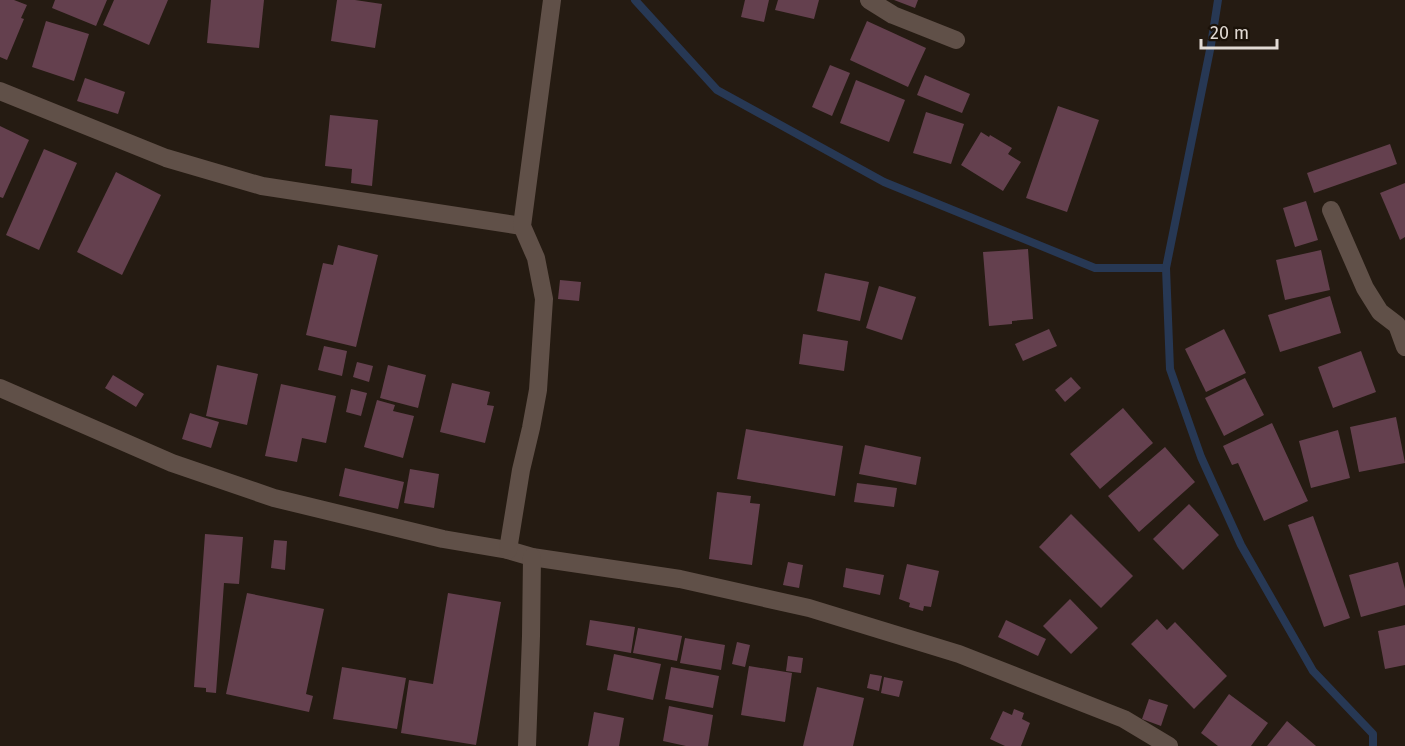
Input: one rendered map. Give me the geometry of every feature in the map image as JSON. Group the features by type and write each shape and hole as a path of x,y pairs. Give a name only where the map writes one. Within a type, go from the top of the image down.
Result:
{"street":[{"path":"508,550 521,470 538,390 544,299 536,258 522,226 552,0"},
{"path":"869,0 893,15 956,40"},
{"path":"0,91 166,158 262,186 522,226"},
{"path":"1331,210 1365,288 1380,312 1397,325 1405,348"},
{"path":"0,388 172,463 274,498 443,539 508,550 531,557 680,579 809,608 959,654 1124,720 1169,746"},
{"path":"527,746 531,557"}],"building":[{"path":"0,0 14,0 27,5 21,18 24,19 7,60 0,57"},
{"path":"55,0 107,0 96,26 52,8"},
{"path":"114,0 168,0 149,45 103,25"},
{"path":"211,0 264,0 259,48 207,43"},
{"path":"337,0 382,4 375,48 331,41"},
{"path":"745,0 769,0 764,22 741,17"},
{"path":"778,0 819,0 814,19 775,10"},
{"path":"894,0 918,0 915,8"},
{"path":"46,21 89,34 74,81 32,67"},
{"path":"867,21 926,48 908,87 850,60"},
{"path":"830,65 850,73 832,116 812,107"},
{"path":"925,75 970,94 962,113 917,95"},
{"path":"85,78 125,92 118,114 77,101"},
{"path":"856,80 905,100 889,142 840,123"},
{"path":"1058,106 1099,120 1067,212 1026,198"},
{"path":"926,112 964,124 951,164 913,153"},
{"path":"330,115 378,120 372,186 351,183 352,169 325,166"},
{"path":"0,126 29,140 3,198 0,197"},
{"path":"981,132 1012,148 1008,154 1021,162 1003,191 961,165"},
{"path":"1390,144 1397,164 1314,193 1307,173"},
{"path":"44,149 77,163 39,250 6,235"},
{"path":"116,172 161,195 122,275 77,252"},
{"path":"1405,183 1405,237 1400,240 1380,193"},
{"path":"1306,201 1318,240 1295,247 1283,208"},
{"path":"338,245 378,255 356,347 306,335 323,263 333,265"},
{"path":"1028,249 1033,319 989,326 983,252"},
{"path":"1321,250 1330,290 1285,300 1276,260"},
{"path":"825,273 869,282 860,321 817,311"},
{"path":"560,280 581,282 579,301 558,299"},
{"path":"879,286 916,297 902,340 866,328"},
{"path":"1330,296 1341,333 1280,352 1268,315"},
{"path":"1049,329 1057,346 1023,361 1015,344"},
{"path":"1224,329 1246,373 1206,392 1185,349"},
{"path":"803,334 848,341 844,371 799,364"},
{"path":"324,346 347,351 342,376 318,370"},
{"path":"1361,351 1376,392 1333,408 1318,367"},
{"path":"357,362 373,366 369,382 353,377"},
{"path":"217,365 258,374 247,425 206,416"},
{"path":"388,365 426,375 418,408 380,398"},
{"path":"113,375 144,394 136,407 105,388"},
{"path":"1071,377 1081,388 1065,402 1055,390"},
{"path":"1245,378 1264,415 1224,436 1205,398"},
{"path":"452,383 490,392 487,405 494,406 485,443 440,432"},
{"path":"281,384 336,396 326,443 302,438 297,462 265,456"},
{"path":"351,389 367,393 361,416 346,412"},
{"path":"377,400 395,405 393,411 414,416 403,458 364,447"},
{"path":"1123,408 1153,443 1100,489 1070,454"},
{"path":"190,413 219,422 211,448 182,439"},
{"path":"1396,417 1405,463 1359,472 1350,427"},
{"path":"1272,423 1308,501 1264,521 1238,463 1232,465 1223,446"},
{"path":"746,429 843,446 835,496 737,479"},
{"path":"1338,430 1350,478 1311,488 1299,441"},
{"path":"865,445 921,457 916,485 859,474"},
{"path":"1165,447 1195,482 1139,532 1108,496"},
{"path":"345,468 404,482 398,509 339,496"},
{"path":"410,469 439,474 434,508 404,503"},
{"path":"857,483 897,488 894,507 854,502"},
{"path":"717,492 751,496 750,503 760,504 752,565 709,559"},
{"path":"1189,504 1219,535 1183,570 1153,539"},
{"path":"1071,514 1133,576 1101,608 1039,547"},
{"path":"1313,516 1350,618 1324,627 1288,525"},
{"path":"205,534 243,537 239,584 224,583 216,693 206,692 206,688 194,687"},
{"path":"274,540 287,541 285,570 271,568"},
{"path":"788,562 803,565 799,588 783,585"},
{"path":"1398,562 1405,589 1405,605 1361,617 1349,575"},
{"path":"907,564 939,571 931,607 924,606 923,611 909,607 910,603 899,599"},
{"path":"846,568 884,575 880,595 843,587"},
{"path":"247,593 324,609 306,694 313,696 309,712 226,694"},
{"path":"448,593 501,602 476,745 401,733 409,680 433,684"},
{"path":"1070,599 1098,628 1071,654 1043,626"},
{"path":"1157,619 1167,630 1175,622 1227,676 1194,709 1131,644"},
{"path":"590,620 635,627 631,653 586,645"},
{"path":"1006,620 1046,639 1038,656 998,637"},
{"path":"1405,625 1405,665 1385,669 1378,631"},
{"path":"638,628 682,636 677,661 633,653"},
{"path":"685,638 725,645 721,670 680,663"},
{"path":"737,642 750,645 745,667 732,664"},
{"path":"614,654 661,664 653,700 607,690"},
{"path":"788,656 803,658 801,673 786,671"},
{"path":"749,666 792,673 785,722 741,715"},
{"path":"342,667 406,678 397,729 333,719"},
{"path":"671,667 719,676 713,708 665,699"},
{"path":"870,674 882,676 879,691 867,688"},
{"path":"884,677 903,681 899,697 881,693"},
{"path":"817,687 864,698 853,746 803,746"},
{"path":"1229,694 1268,723 1251,746 1218,746 1201,733"},
{"path":"1149,699 1168,705 1161,726 1142,719"},
{"path":"669,706 713,715 708,746 686,746 663,741"},
{"path":"1014,709 1024,713 1022,719 1030,723 1021,746 1005,746 990,739 1003,711 1012,715"},
{"path":"594,712 624,718 619,746 588,746"},
{"path":"1287,721 1316,746 1267,746"}],"waterway":[{"path":"635,0 717,90 884,182 1095,268 1166,268"},
{"path":"1218,0 1166,268 1170,369 1201,457 1241,545 1313,671 1373,734 1373,746"}]}
